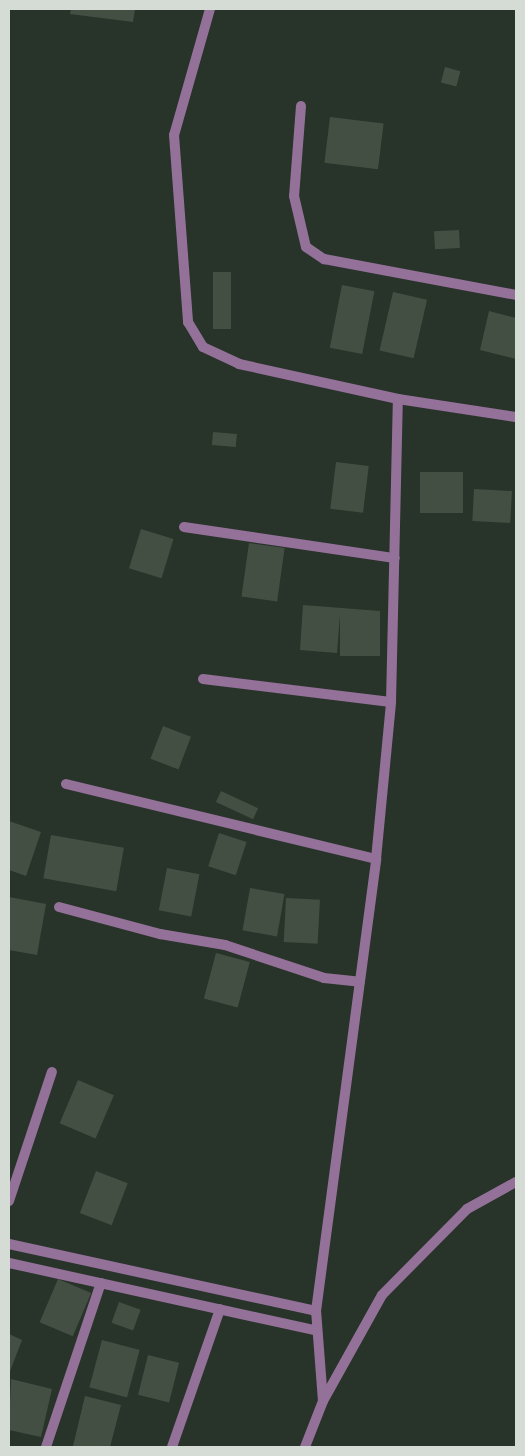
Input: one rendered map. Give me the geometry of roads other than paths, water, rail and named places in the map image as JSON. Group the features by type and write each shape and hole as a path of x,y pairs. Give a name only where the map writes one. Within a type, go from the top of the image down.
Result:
{"street":[{"path":"210,9 174,135 188,322 203,347 239,364 398,399 516,417"},
{"path":"301,106 294,196 306,247 324,259 516,295"},
{"path":"323,1401 315,1330 316,1311 376,859 390,702 398,399"},
{"path":"184,527 394,558"},
{"path":"203,679 390,702"},
{"path":"66,784 376,859"},
{"path":"59,907 160,934 225,945 324,978 360,982"},
{"path":"9,1201 52,1072"},
{"path":"305,1447 323,1401 382,1295 467,1209 516,1182"},
{"path":"9,1244 316,1311"},
{"path":"9,1263 315,1330"},
{"path":"46,1447 101,1283"},
{"path":"172,1447 220,1309"}]}
